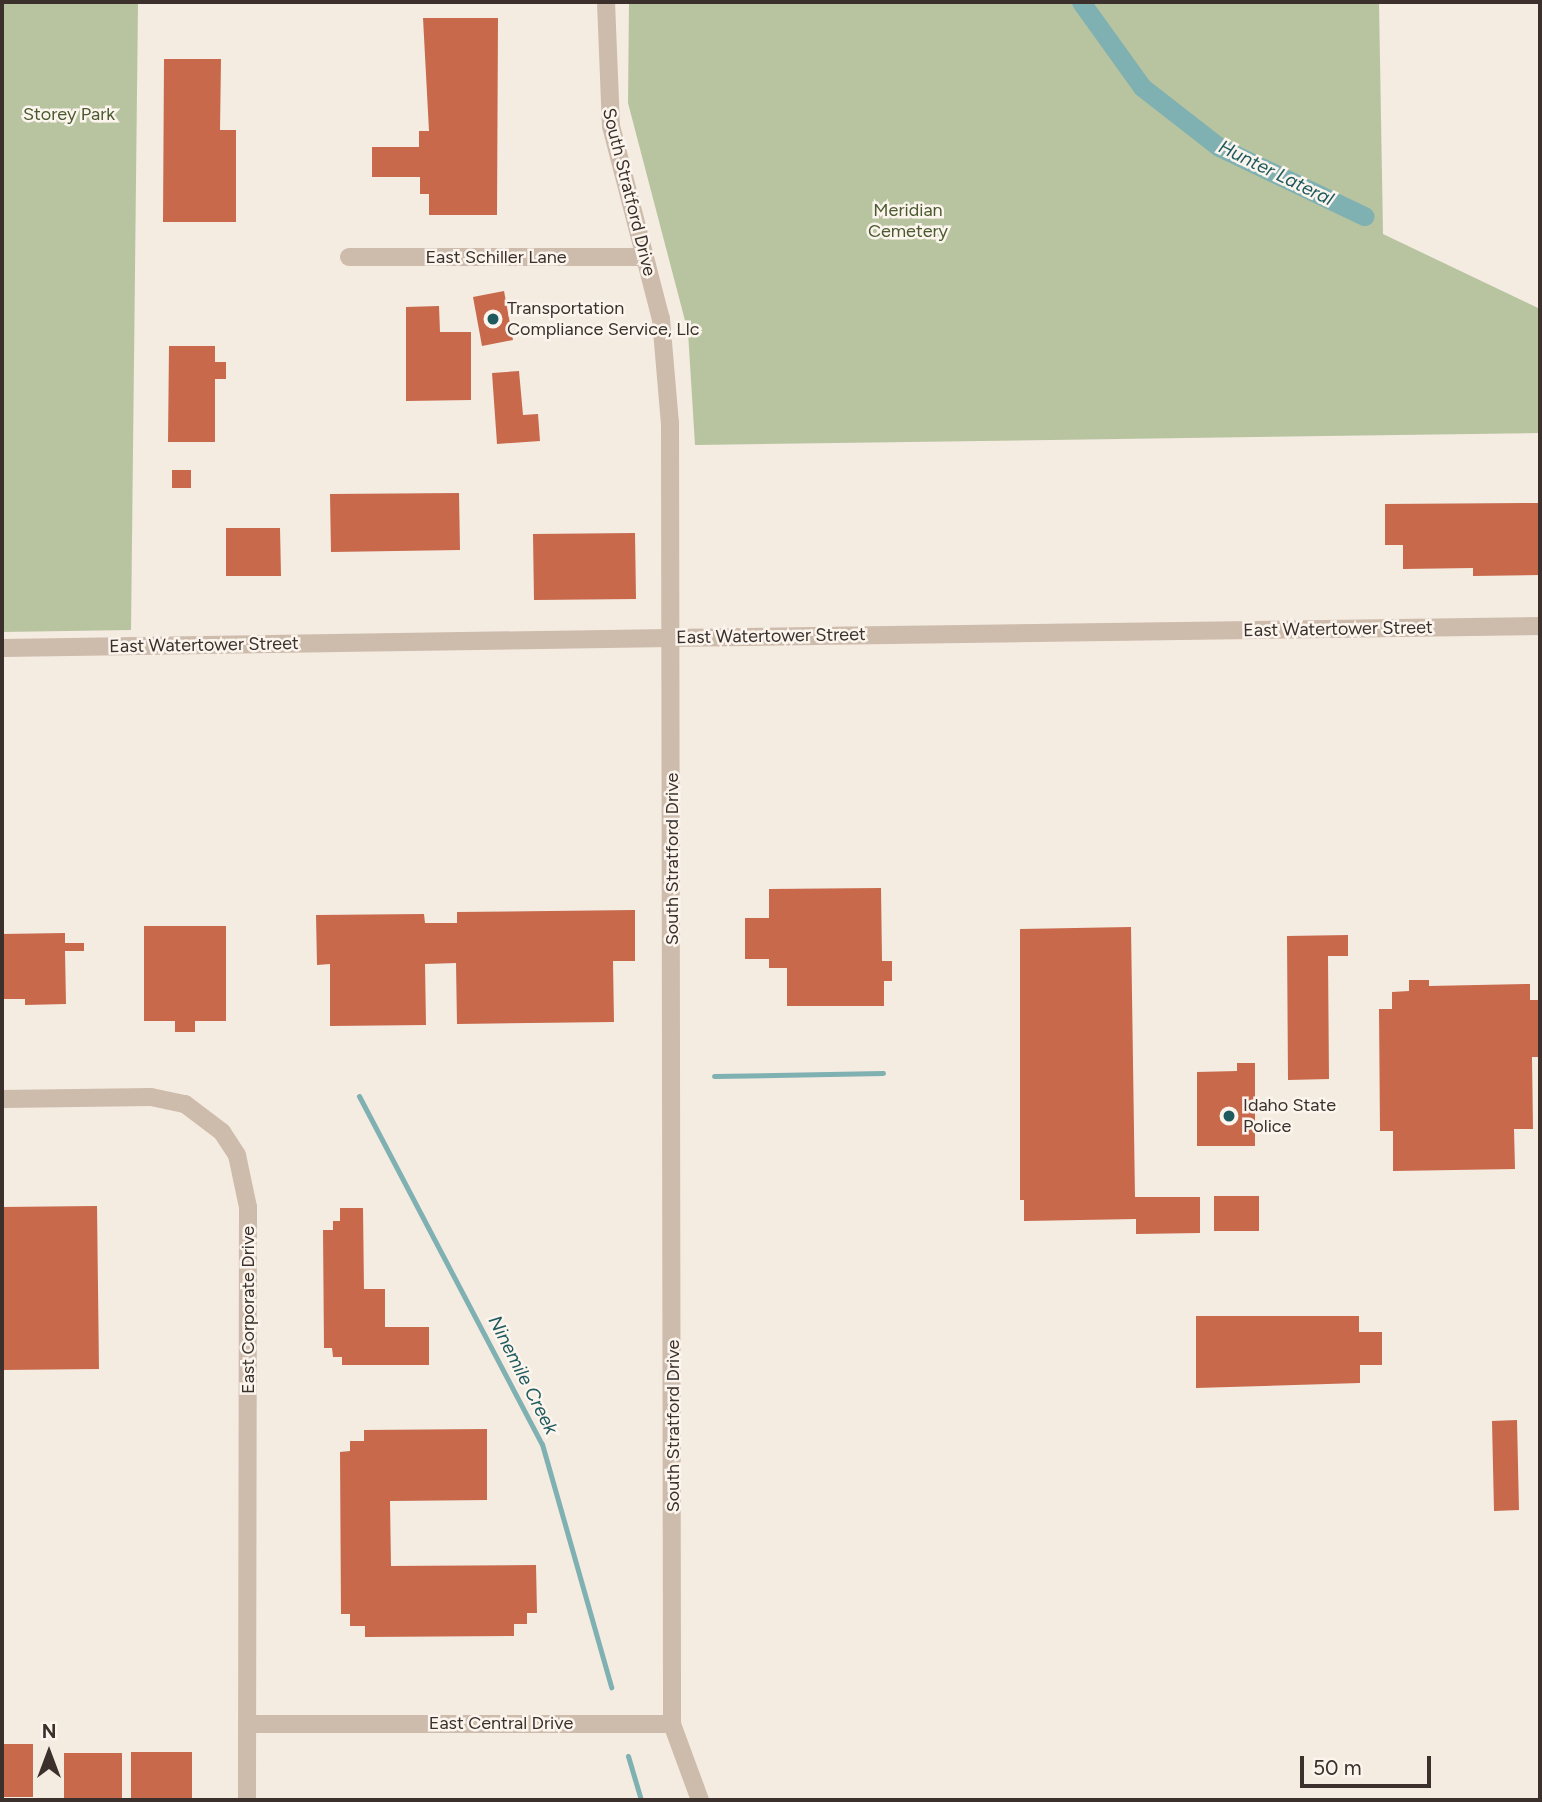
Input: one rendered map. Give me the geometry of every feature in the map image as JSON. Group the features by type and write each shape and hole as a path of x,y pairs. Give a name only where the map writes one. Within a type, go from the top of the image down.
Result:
{"street":[{"name":"South Stratford Drive","path":"606,2 611,127 644,257 666,359 671,638 672,1724"},
{"name":"East Schiller Lane","path":"349,257 644,257"},
{"name":"East Watertower Street","path":"2,648 1540,626"},
{"name":"East Corporate Drive","path":"2,1099 151,1097 185,1104 222,1132 237,1155 248,1208 247,1800"},
{"name":"East Central Drive","path":"248,1724 672,1724"},
{"path":"672,1724 700,1800"}],"green space":[{"name":"Storey Park","path":"2,2 138,2 131,630 2,632"},
{"name":"Meridian Cemetery","path":"629,2 1379,2 1383,234 1540,309 1540,433 695,445 688,332 628,103"}],"building":[{"path":"423,18 498,18 497,215 429,215 429,194 420,194 420,177 372,177 372,147 419,147 419,131 429,131"},
{"path":"164,59 221,59 220,130 236,130 236,222 163,222"},
{"name":"Transportation Compliance Service, Llc","path":"504,291 513,340 482,346 473,297"},
{"path":"439,306 440,332 471,332 471,400 406,401 406,307"},
{"path":"169,346 215,346 215,362 226,362 226,379 215,379 215,442 168,442"},
{"path":"519,371 523,415 538,414 540,441 497,444 492,373"},
{"path":"172,470 191,470 191,488 172,488"},
{"path":"459,493 460,550 331,552 330,494"},
{"path":"1540,503 1540,575 1473,576 1473,568 1403,569 1403,545 1385,545 1385,504"},
{"path":"226,528 280,528 281,576 226,576"},
{"path":"635,533 636,599 534,600 533,534"},
{"path":"881,888 882,961 892,961 892,981 884,981 884,1006 787,1006 787,968 769,968 769,959 745,959 745,918 769,918 769,889"},
{"path":"635,910 635,961 613,961 614,1022 457,1024 456,963 425,964 426,1025 330,1026 330,964 317,965 316,915 424,914 425,923 457,923 457,912"},
{"path":"144,926 226,926 226,1021 195,1021 195,1032 175,1032 175,1021 144,1021"},
{"path":"1131,927 1135,1197 1200,1197 1200,1233 1136,1234 1136,1219 1024,1221 1024,1200 1020,1200 1020,929"},
{"path":"65,933 65,943 84,943 84,951 65,951 66,1004 25,1005 25,999 3,999 2,934"},
{"path":"1348,935 1348,956 1328,956 1329,1079 1288,1080 1287,936"},
{"path":"1409,980 1429,980 1429,986 1530,984 1530,1000 1540,1000 1540,1057 1532,1057 1533,1129 1514,1129 1515,1169 1393,1171 1393,1131 1380,1131 1379,1009 1392,1009 1392,992 1409,991"},
{"path":"1237,1063 1255,1063 1255,1146 1197,1146 1197,1072 1237,1071"},
{"path":"1214,1196 1259,1196 1259,1231 1214,1231"},
{"path":"97,1206 99,1369 2,1370 2,1207"},
{"path":"340,1208 363,1208 364,1289 385,1289 385,1327 429,1327 429,1365 342,1365 342,1357 333,1357 332,1348 324,1348 323,1230 333,1230 333,1221 340,1221"},
{"path":"1196,1316 1359,1316 1359,1332 1382,1332 1382,1365 1360,1365 1360,1383 1196,1388"},
{"path":"1517,1420 1519,1510 1494,1511 1492,1421"},
{"path":"487,1429 487,1500 390,1501 391,1566 536,1565 537,1613 527,1613 527,1624 514,1624 514,1636 365,1637 365,1626 350,1626 350,1614 341,1614 340,1452 350,1451 350,1441 364,1441 364,1430"},
{"path":"2,1744 33,1744 33,1797 2,1797"},
{"path":"131,1752 192,1752 192,1800 131,1800"},
{"path":"64,1753 122,1753 122,1800 64,1800"}],"waterway":[{"name":"Hunter Lateral","path":"1081,2 1142,87 1219,147 1364,216"},
{"path":"714,1076 883,1073"},
{"name":"Ninemile Creek","path":"359,1096 542,1444 611,1687"},
{"name":"Ninemile Creek","path":"628,1756 641,1800"}],"place":[{"name":"Transportation Compliance Service, Llc","path":"493,319"},
{"name":"Idaho State Police","path":"1229,1116"}]}
